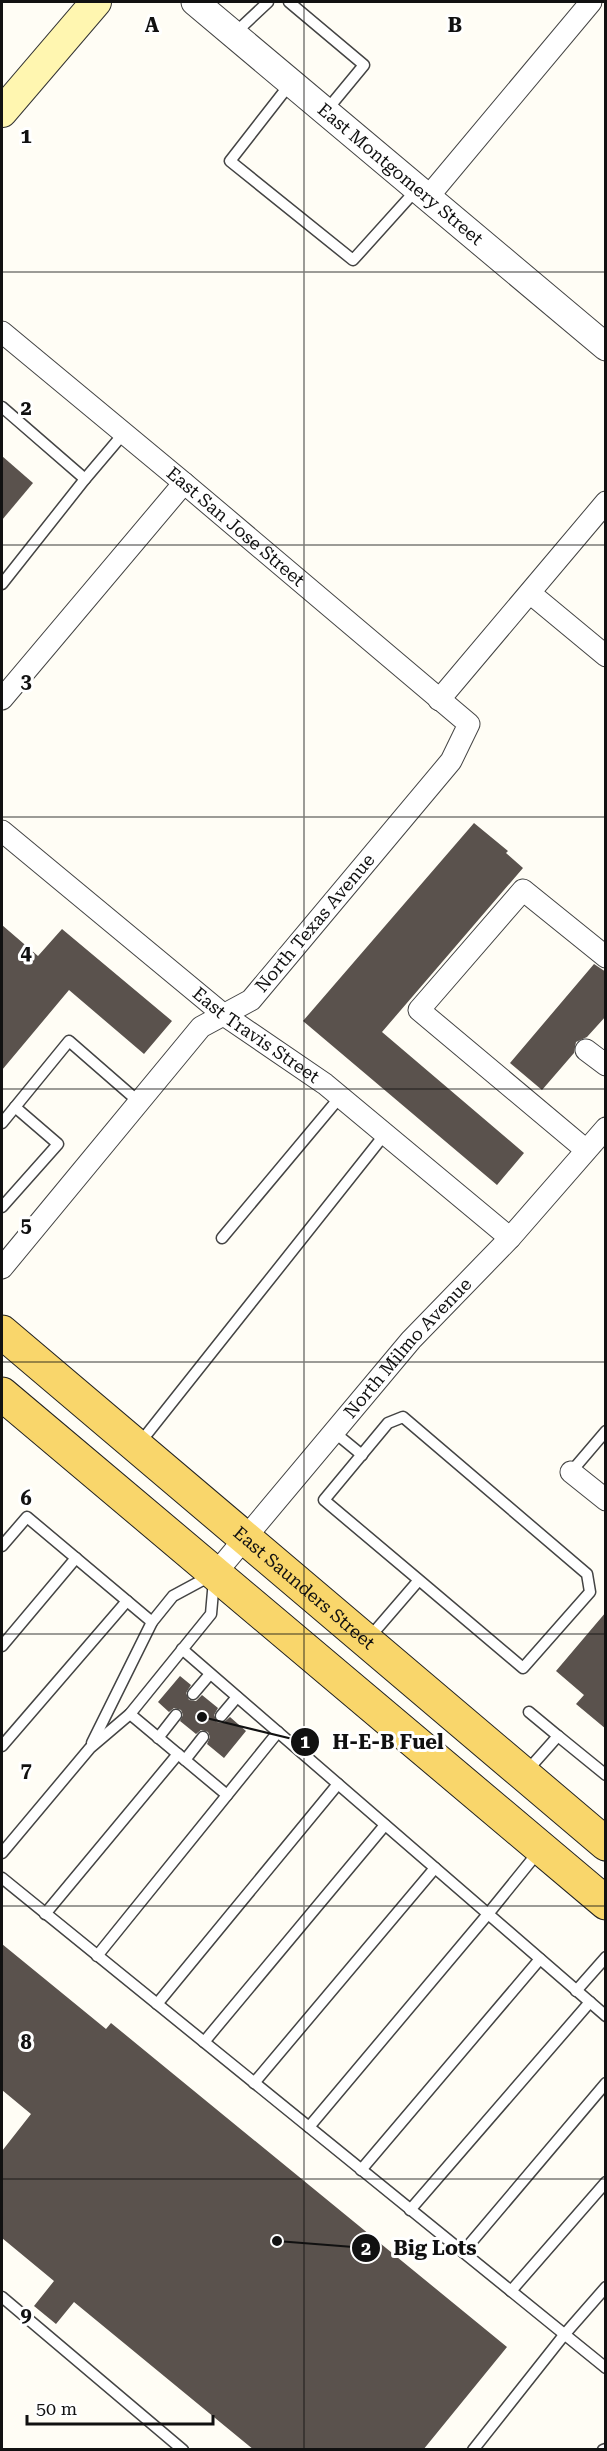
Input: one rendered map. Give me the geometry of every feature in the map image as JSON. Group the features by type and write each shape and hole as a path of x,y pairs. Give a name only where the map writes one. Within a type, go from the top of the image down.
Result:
{"main road":[{"path":"2,112 96,2"},
{"name":"East Saunders Street","path":"2,1332 16,1353 136,1446 606,1844"},
{"path":"2,1394 606,1903"},
{"path":"516,1828 546,1828 606,1874"}],"street":[{"name":"East Montgomery Street","path":"195,2 606,347"},
{"path":"422,193 591,2"},
{"name":"East San Jose Street","path":"2,332 469,724"},
{"path":"2,699 184,483"},
{"path":"440,700 606,502"},
{"path":"530,593 606,656"},
{"name":"North Texas Avenue","path":"2,1268 201,1027 251,1000 451,761 469,724"},
{"name":"East Travis Street","path":"2,831 224,1015 340,1097 510,1238"},
{"path":"586,1150 419,1010 523,890 606,957"},
{"path":"586,1050 606,1065"},
{"name":"North Milmo Avenue","path":"214,1574 411,1340 510,1238 606,1128"},
{"path":"571,1472 606,1500"}],"lane":[{"path":"234,34 268,2"},
{"path":"289,2 364,65 326,111"},
{"path":"292,83 230,161 353,260 422,193"},
{"path":"2,407 86,478"},
{"path":"2,584 124,433"},
{"path":"2,1122 69,1041 139,1102"},
{"path":"222,1238 340,1097"},
{"path":"2,1207 58,1144 15,1107"},
{"path":"136,1446 385,1134"},
{"path":"403,1417 587,1574 590,1592 523,1668 324,1500 362,1455 388,1423 403,1417"},
{"path":"571,1472 606,1431"},
{"path":"333,1432 362,1455"},
{"path":"2,1546 27,1516 152,1622"},
{"path":"2,1646 76,1558"},
{"path":"90,1748 152,1622 173,1596 214,1574"},
{"path":"2,1853 90,1748 130,1714 211,1614 214,1574"},
{"path":"366,1641 418,1580"},
{"path":"2,1746 127,1601"},
{"path":"182,1649 606,2016"},
{"path":"193,1694 210,1674"},
{"path":"221,1716 237,1696"},
{"path":"529,1712 606,1775"},
{"path":"130,1714 227,1795"},
{"path":"158,1737 176,1715"},
{"path":"97,1956 278,1732"},
{"path":"524,1774 558,1736"},
{"path":"45,1914 181,1757 203,1737"},
{"path":"157,2004 338,1784"},
{"path":"204,2042 386,1826"},
{"path":"309,2127 540,1849"},
{"path":"254,2083 435,1868"},
{"path":"2,1878 606,2368"},
{"path":"576,1990 606,1957"},
{"path":"361,2170 540,1959"},
{"path":"410,2210 590,2002"},
{"path":"463,2252 606,2083"},
{"path":"511,2291 606,2182"},
{"path":"473,2450 564,2335 606,2287"},
{"path":"2,2297 183,2450"}],"building":[{"path":"2,456 33,483 2,520"},
{"path":"474,823 508,851 506,853 523,868 382,1032 524,1153 497,1185 303,1021"},
{"path":"2,925 38,956 62,929 172,1021 144,1054 69,990 2,1070"},
{"path":"594,964 606,972 606,1016 587,1037 576,1042 574,1053 542,1090 510,1063"},
{"path":"606,1612 606,1729 576,1704 584,1695 556,1671"},
{"path":"180,1676 191,1685 186,1693 189,1700 196,1701 202,1695 218,1708 214,1715 217,1722 223,1723 230,1717 246,1731 224,1758 207,1744 210,1737 208,1732 201,1730 196,1734 180,1721 183,1715 181,1710 174,1708 169,1712 158,1702"},
{"path":"2,1944 106,2029 111,2023 507,2347 423,2450 254,2450 74,2302 56,2324 34,2306 54,2281 2,2238 2,2151 31,2114 2,2090"}],"place":[{"name":"H-E-B Fuel","path":"202,1717"},
{"name":"Big Lots","path":"277,2241"}]}
